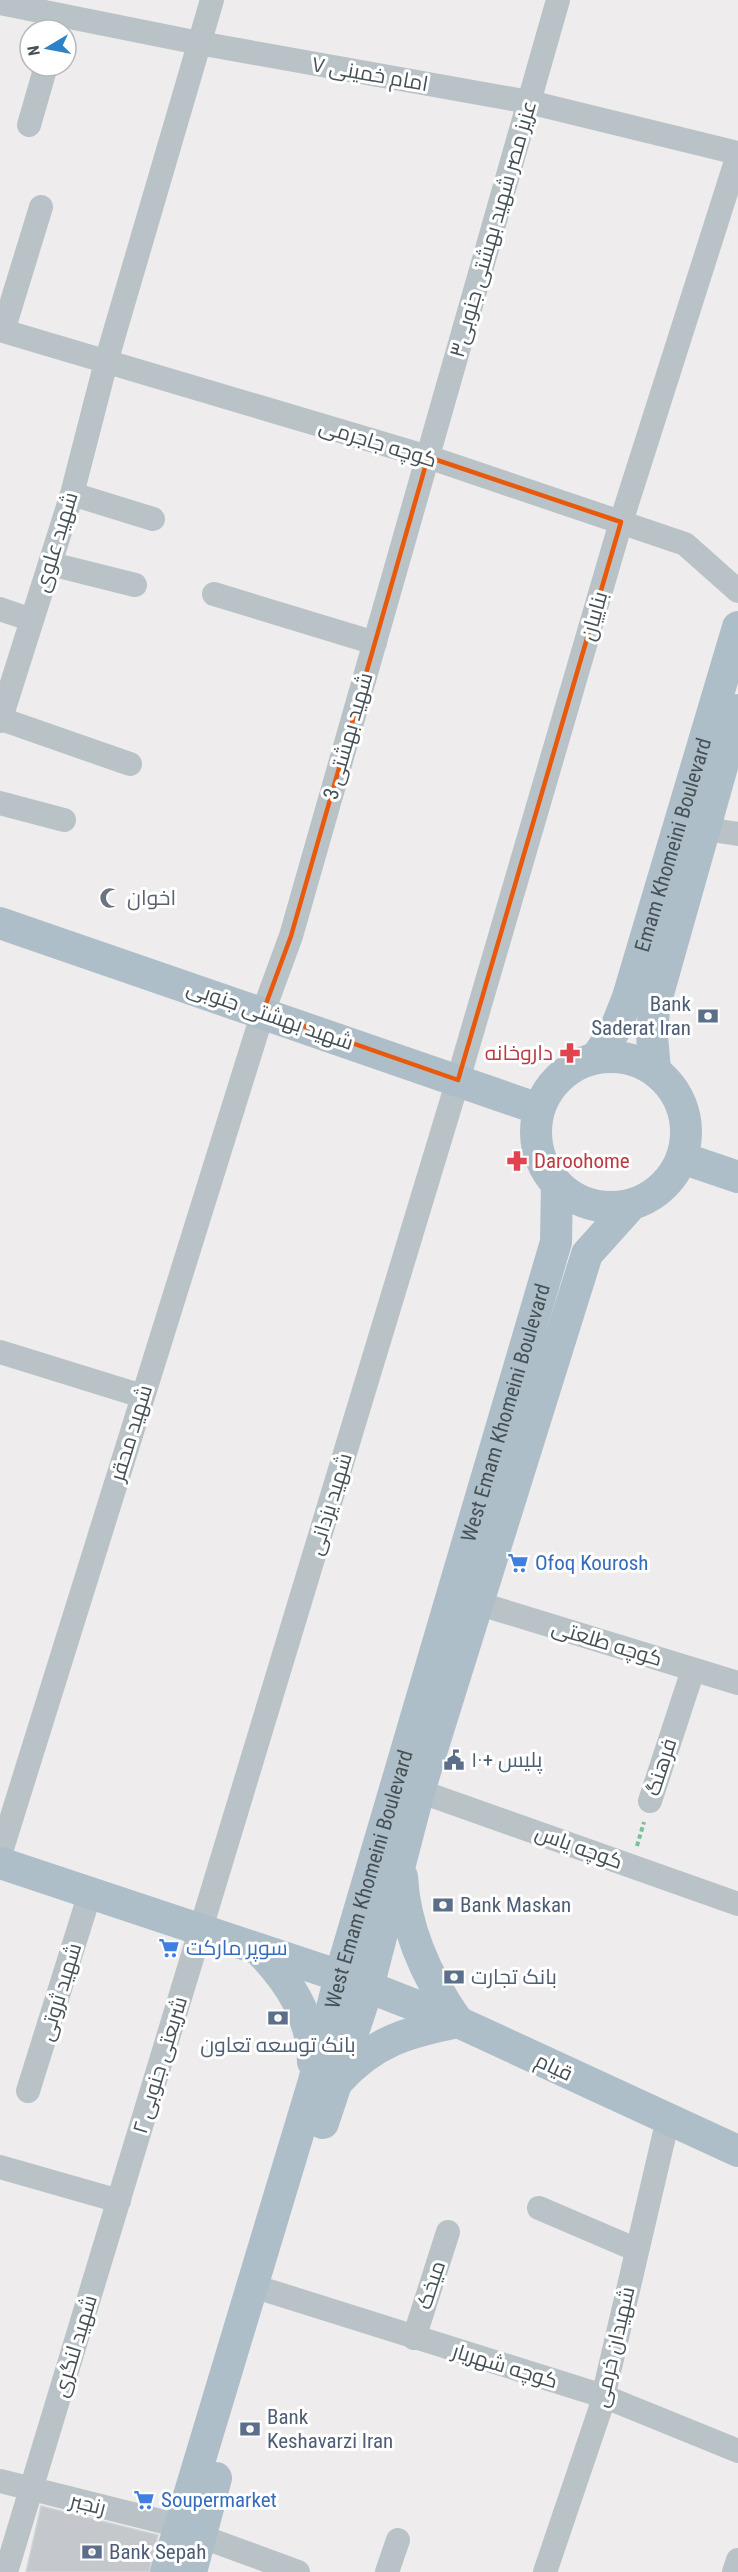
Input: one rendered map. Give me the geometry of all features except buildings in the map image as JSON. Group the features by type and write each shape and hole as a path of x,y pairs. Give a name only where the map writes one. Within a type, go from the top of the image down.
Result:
{"main road":[{"name":"Emam Khomeini Boulevard","path":"596,1058 615,1030 628,997 738,627"},
{"name":"Emam Khomeini Boulevard","path":"655,1070 652,1036 654,1008 738,710"},
{"name":"شهید بهشتی جنوبی","path":"0,923 539,1109"},
{"path":"596,1058 627,1058 655,1070 672,1087 684,1109 687,1134 682,1158 670,1179 652,1195 631,1205 611,1208 573,1197 557,1184 545,1168 538,1149 536,1129 539,1109 548,1091 561,1076 577,1064 596,1058"},
{"path":"682,1158 738,1177"},
{"name":"West Emam Khomeini Boulevard","path":"191,2572 190,2531 354,1981 556,1242 557,1184"},
{"name":"West Emam Khomeini Boulevard","path":"354,1981 401,1857 419,1791 587,1254 631,1205"},
{"path":"257,1948 283,1975 302,2008 324,2083 388,2042 422,2029 458,2022 427,1972 410,1928 403,1893 401,1857"},
{"name":"قیام","path":"0,1863 201,1928 354,1981 458,2022 738,2151"},
{"name":"West Emam Khomeini Boulevard","path":"166,2572 190,2531 269,2291 324,2083"}],"street":[{"name":"شهید علوی","path":"0,720 72,494 106,362 212,0"},
{"name":"عزیز مصر شهید بهشتی جنوبی۳","path":"428,458 558,0"},
{"name":"امام خمینی ۷","path":"0,3 46,18"},
{"name":"امام خمینی ۷","path":"78,25 199,43 529,102 738,154"},
{"path":"30,125 43,78"},
{"name":"بناییان","path":"458,1080 621,522 738,154"},
{"path":"1,330 41,207"},
{"name":"کوچه جاجرمی","path":"1,330 428,458 685,544 738,591"},
{"name":"شهید بهشتی 3","path":"263,1012 291,936 428,458"},
{"path":"72,494 153,519"},
{"path":"51,564 135,585"},
{"path":"214,594 375,643"},
{"path":"0,609 32,620"},
{"path":"0,720 129,764"},
{"path":"0,802 64,820"},
{"path":"705,829 738,834"},
{"name":"شهید محقر","path":"0,1855 263,1012"},
{"name":"شهید یزدانی","path":"201,1928 458,1080"},
{"path":"0,1352 142,1396"},
{"name":"کوچه طلعتی","path":"477,1603 738,1683"},
{"name":"فرهنگ","path":"650,1801 693,1670"},
{"name":"کوچه یاس","path":"419,1791 738,1904"},
{"name":"شهید ثروتی","path":"28,2091 90,1893"},
{"name":"شریعتی جنوبی ۲","path":"119,2201 201,1928"},
{"name":"شهیدان خرمی","path":"545,2572 603,2396 668,2119"},
{"path":"0,2167 119,2201"},
{"name":"شهید لنگری","path":"6,2572 119,2201"},
{"path":"539,2208 637,2250"},
{"name":"میخک","path":"414,2338 448,2232"},
{"name":"کوچه شهریار","path":"269,2291 603,2396 738,2451"},
{"name":"رنجبر","path":"0,2481 190,2531 298,2572"},
{"path":"387,2572 398,2540"},
{"path":"734,2572 738,2560"}],"path":[{"name":"فرهنگ","path":"632,1866 650,1801"}],"highlighted area":[{"path":"428,457 621,522 458,1080 263,1012 291,936"}],"place":[{"name":"اخوان","path":"110,898"},
{"name":"Bank Saderat Iran","path":"708,1016"},
{"name":"داروخانه","path":"570,1053"},
{"name":"Daroohome","path":"517,1161"},
{"name":"Ofoq Kourosh","path":"518,1563"},
{"name":"پلیس +۱۰","path":"454,1760"},
{"name":"Bank Maskan","path":"443,1905"},
{"name":"سوپر مارکت","path":"169,1948"},
{"name":"بانک تجارت","path":"454,1977"},
{"name":"بانک توسعه تعاون","path":"278,2018"},
{"name":"Bank Keshavarzi Iran","path":"250,2429"},
{"name":"Soupermarket","path":"144,2500"},
{"name":"Bank Sepah","path":"92,2552"}]}
